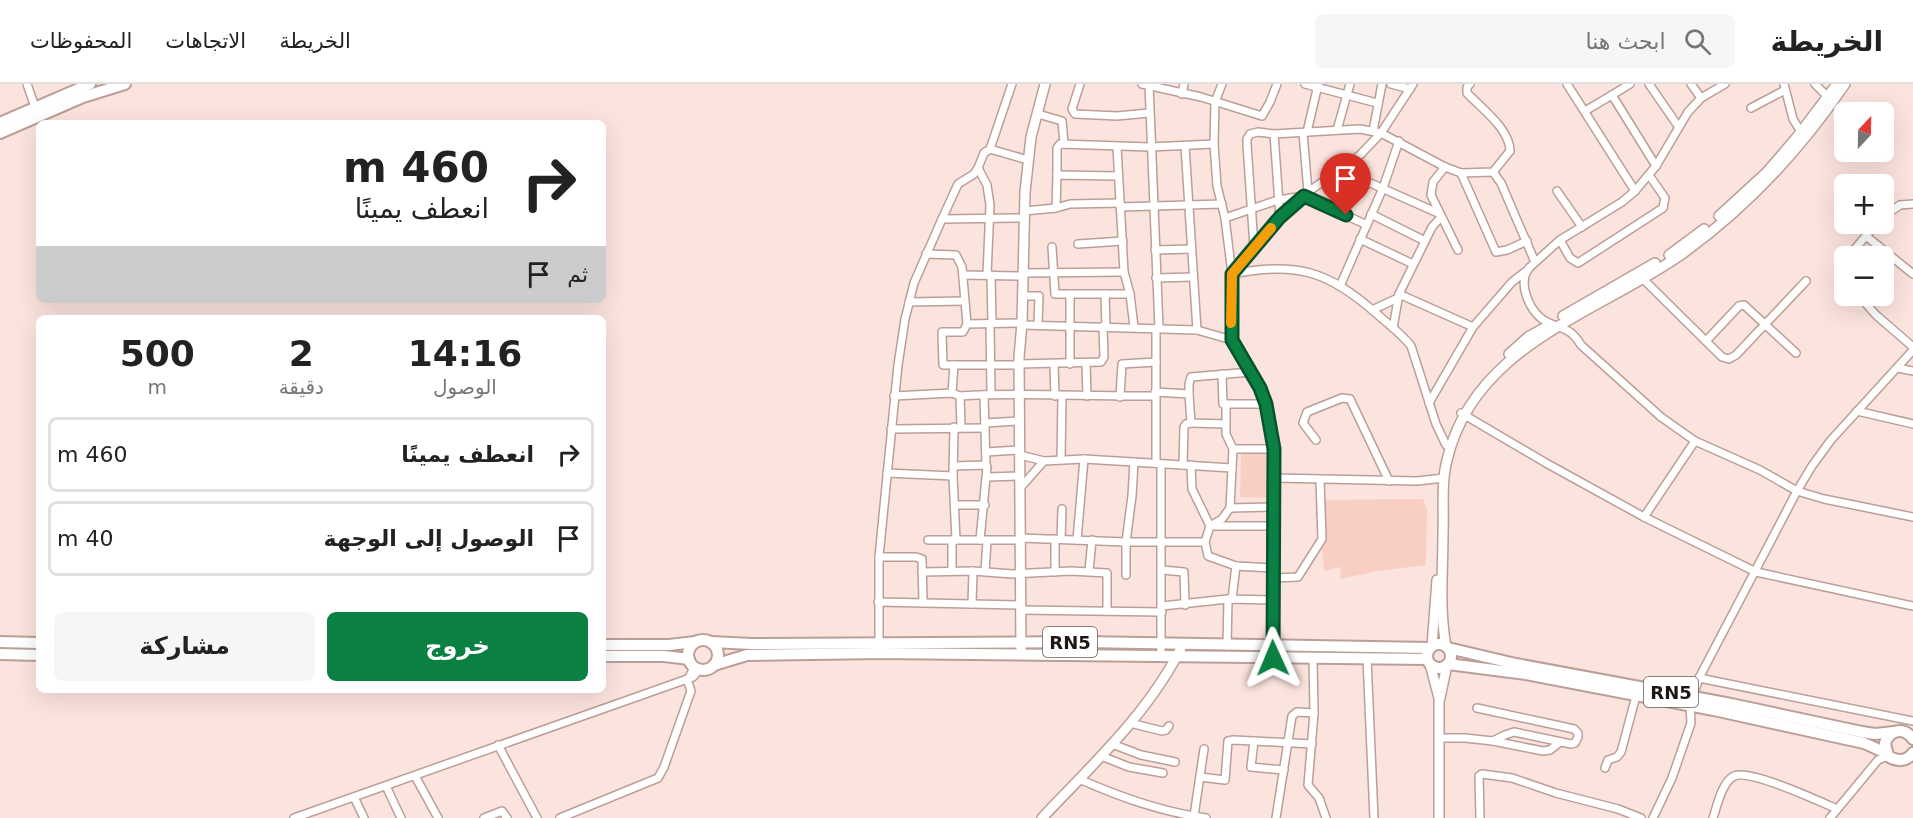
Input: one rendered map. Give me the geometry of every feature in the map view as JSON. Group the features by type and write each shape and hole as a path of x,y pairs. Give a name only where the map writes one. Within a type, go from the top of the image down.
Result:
{"main road":[{"path":"0,123 37,111 95,86 125,84"},
{"path":"1021,654 1019,364 1024,215 1028,160 1045,84"},
{"path":"1554,326 1642,278 1696,243 1746,201 1782,165 1830,99 1837,84"},
{"path":"1439,818 1440,700 1430,654 1446,445 1463,414 1492,377 1511,358 1554,326 1664,258 1705,229 1767,172 1845,84"},
{"path":"0,133 37,111"},
{"path":"1440,700 1451,658 1442,615 1442,479 1463,414"},
{"name":"RN5","path":"606,645 669,645 703,640 752,644 1021,642 1161,649 1178,656 1367,659 1430,654"},
{"path":"0,642 36,643"},
{"path":"694,665 689,649 695,642"},
{"path":"711,642 718,652 714,665"},
{"path":"1042,818 1131,723 1158,688 1183,644"},
{"name":"RN5","path":"606,656 664,656 709,668 738,657 759,654 1021,654 1161,649 1183,644 1430,654"},
{"path":"1430,654 1439,644 1447,647"},
{"name":"RN5","path":"1447,647 1691,701 1875,734 1906,732"},
{"path":"0,654 36,655"},
{"path":"1430,654 1437,668 1448,664"},
{"name":"RN5","path":"1448,664 1526,674 1636,696 1691,701 1856,741 1901,761 1912,755"},
{"name":"RN5","path":"1887,754 1885,743 1889,735 1906,732"}],"street":[{"path":"27,84 37,111"},
{"path":"879,643 879,557 894,396 909,303 926,254 958,184 971,177 978,168 984,153 990,149 1012,84"},
{"path":"1080,84 1072,109 1075,114 1130,116 1149,113"},
{"path":"1182,94 1184,84"},
{"path":"1222,84 1215,102 1214,144 1217,186 1225,218 1232,274 1232,340 1266,404 1274,449 1273,658"},
{"path":"1257,132 1276,84"},
{"path":"1305,84 1377,103"},
{"path":"1338,130 1350,84"},
{"path":"1373,131 1382,84"},
{"path":"1232,274 1280,217 1306,194 1360,155 1381,133 1411,87 1391,84"},
{"path":"1254,247 1247,139 1250,134 1338,130 1373,131 1399,141 1445,167 1461,173 1493,172 1510,151 1509,140 1467,93 1468,84"},
{"path":"1567,84 1635,191"},
{"path":"1585,111 1630,84"},
{"path":"1649,84 1678,126"},
{"path":"1691,84 1701,98"},
{"path":"1429,403 1473,327 1512,282 1560,240 1622,202 1635,191 1656,166 1678,126 1701,98 1725,84"},
{"path":"1815,84 1830,99"},
{"path":"1161,649 1162,570 1155,394 1158,328 1146,85 1262,116"},
{"path":"1306,194 1305,133 1318,86"},
{"path":"1751,108 1785,87 1793,119 1801,132"},
{"path":"1612,95 1656,166"},
{"path":"1038,114 1062,121 1064,144"},
{"path":"1274,134 1280,217"},
{"path":"1340,286 1383,188 1399,141"},
{"path":"1056,208 1058,145 1150,147 1214,144"},
{"path":"1185,146 1187,205 1197,330"},
{"path":"1117,147 1124,272 1130,294 1134,327"},
{"path":"990,149 1028,160"},
{"path":"1445,167 1431,187 1431,195 1458,250"},
{"path":"978,168 987,185 990,205 988,218 991,365 985,425 987,477 983,540 985,571"},
{"path":"1341,170 1440,215"},
{"path":"1493,172 1501,183 1535,262"},
{"path":"1461,173 1496,252 1527,241"},
{"path":"1058,175 1117,176"},
{"path":"1560,240 1570,258 1578,263 1663,208 1665,198 1649,175"},
{"path":"1557,191 1582,227"},
{"path":"1225,218 1278,200 1306,194 1367,225"},
{"path":"942,219 1024,215 1070,204 1153,206 1222,204"},
{"path":"1894,209 1900,205 1913,204"},
{"path":"1371,214 1425,241"},
{"path":"1393,328 1399,296 1413,264 1440,215"},
{"path":"1858,246 1866,236 1913,274"},
{"path":"1360,239 1413,264"},
{"path":"1078,244 1123,241"},
{"path":"1052,246 1055,294 1130,294"},
{"path":"1155,250 1191,249"},
{"path":"926,254 956,255 962,266 967,324 963,332 942,332 943,365 1101,362 1103,359 1105,294"},
{"path":"1232,274 1270,268 1304,270 1322,276 1340,286 1371,309 1411,346 1429,403 1446,445"},
{"path":"963,275 1124,272"},
{"path":"1525,272 1524,284 1537,315 1554,326 1570,332 1581,345 1661,417 1695,441 1760,470 1797,491 1824,499 1913,517"},
{"path":"1156,278 1193,277"},
{"path":"1642,278 1722,357 1729,359 1736,355 1806,280"},
{"path":"1070,294 1070,364"},
{"path":"1022,296 1040,296 1038,325"},
{"path":"1371,309 1399,296 1473,327"},
{"path":"909,303 964,301"},
{"path":"1707,341 1739,306 1744,304 1796,353"},
{"path":"1653,818 1672,778 1691,723 1691,701 1699,678 1797,491 1821,452 1898,368 1913,348 1867,306"},
{"path":"967,324 991,322 1197,330 1232,340"},
{"path":"1120,397 1122,364 1156,362"},
{"path":"1086,363 1086,396"},
{"path":"1054,364 1059,396 1061,459"},
{"path":"952,571 955,505 952,466 957,427 954,365"},
{"path":"1898,368 1913,371"},
{"path":"1191,423 1189,384 1191,377 1251,372"},
{"path":"1222,374 1222,403 1226,405 1266,404"},
{"path":"894,396 1020,394 1120,397 1189,394"},
{"path":"1316,440 1303,423 1307,412 1342,398 1350,399 1389,481"},
{"path":"1226,405 1227,438 1233,449 1230,508 1222,519 1210,526 1205,542 1208,556 1236,566 1273,568"},
{"path":"1857,411 1913,424"},
{"path":"1463,414 1644,517 1756,572 1913,606"},
{"path":"891,429 1020,422"},
{"path":"1210,526 1192,489 1187,465 1184,427 1185,424 1191,423 1226,424"},
{"path":"1644,517 1695,441"},
{"path":"1233,449 1274,449"},
{"path":"986,452 1019,453 1044,461 1084,459 1232,468"},
{"path":"1077,540 1084,459"},
{"path":"1021,487 1044,461"},
{"path":"1126,575 1126,542 1134,462"},
{"path":"952,466 986,465"},
{"path":"887,473 953,476"},
{"path":"987,477 1020,476"},
{"path":"1275,478 1389,481 1442,479"},
{"path":"1273,578 1298,577 1319,545 1323,531 1320,480"},
{"path":"955,505 985,505"},
{"path":"1230,508 1273,507"},
{"path":"1055,572 1062,509"},
{"path":"1210,526 1273,526"},
{"path":"928,540 1058,539 1205,542"},
{"path":"1089,571 1092,540"},
{"path":"879,557 920,557 922,560 923,603"},
{"path":"1227,646 1230,599 1236,566"},
{"path":"1162,570 1184,572 1185,605"},
{"path":"972,604 974,571"},
{"path":"922,572 1089,571 1107,573 1107,611"},
{"path":"878,602 1107,611 1162,609 1230,599 1272,600"},
{"path":"1313,658 1314,713 1308,785 1318,798 1326,818"},
{"path":"1367,659 1374,818"},
{"path":"560,818 658,778 691,692 688,678 694,665"},
{"path":"294,818 688,678"},
{"path":"1699,678 1913,720"},
{"path":"1605,768 1608,760 1617,757 1621,752 1636,696"},
{"path":"1477,708 1574,729 1578,733 1573,744 1514,732 1493,741"},
{"path":"1276,818 1293,714 1297,712 1314,713"},
{"path":"1131,723 1162,731 1169,726"},
{"path":"1440,738 1493,741 1543,751 1550,750 1560,742"},
{"path":"1200,777 1225,780 1229,740 1312,744"},
{"path":"1254,741 1252,767 1284,770"},
{"path":"1112,744 1141,755 1175,762"},
{"path":"498,745 537,818"},
{"path":"1194,816 1204,750"},
{"path":"1830,818 1878,760 1887,754"},
{"path":"1101,756 1129,767 1163,773"},
{"path":"1480,818 1479,776 1482,774 1519,780 1556,794 1601,804 1641,818"},
{"path":"1713,818 1726,783 1732,777 1742,775 1769,782 1837,809"},
{"path":"415,776 438,818"},
{"path":"1079,779 1121,797 1206,818"},
{"path":"386,786 401,818"},
{"path":"354,797 364,818"},
{"path":"484,818 502,811 507,818"}],"shaded area":[{"path":"1241,453 1275,454 1274,498 1240,497"},
{"path":"1423,499 1427,510 1426,565 1340,579 1341,567 1324,571 1320,529 1315,512 1319,500"}],"slow traffic":[{"path":"1231,323 1232,274 1271,228"}],"route":[{"path":"1273,658 1274,449 1266,404 1260,388 1232,340 1232,274 1280,217 1304,196 1346,215"}]}
